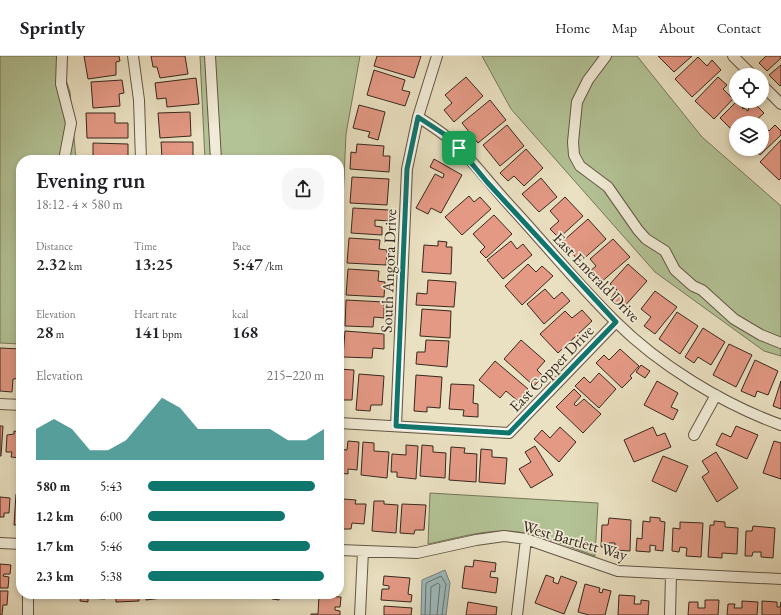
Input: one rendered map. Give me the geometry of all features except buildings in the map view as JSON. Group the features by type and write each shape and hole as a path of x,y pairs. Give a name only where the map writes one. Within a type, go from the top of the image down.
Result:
{"street":[{"path":"62,56 62,84 70,123 65,155"},
{"path":"133,56 139,100 141,155"},
{"path":"210,56 216,155"},
{"name":"South Angora Drive","path":"396,426 407,169 418,117 437,56"},
{"path":"606,56 588,80 577,102 573,142 574,155 580,166 608,187 638,230 646,239 665,251 675,270 693,286 702,290 734,320 761,335 781,343"},
{"path":"733,56 745,68"},
{"path":"769,92 781,104"},
{"name":"East Emerald Drive","path":"418,117 444,134 459,148 487,182 616,322 667,364 716,395 781,425"},
{"name":"East Copper Drive","path":"344,423 509,433 616,322"},
{"path":"694,435 716,395"},
{"path":"0,404 16,405"},
{"name":"West Bartlett Way","path":"344,550 417,553 476,540 504,536 526,539 618,571 781,580"},
{"path":"517,615 526,539"},
{"path":"0,543 16,544"},
{"path":"360,615 363,551"},
{"path":"670,615 671,575"},
{"path":"28,599 28,615"}],"green space":[{"path":"0,56 58,56 70,92 76,155 16,155 16,344 0,343"},
{"path":"200,56 360,56 346,134 344,178 344,155 205,155"},
{"path":"482,56 637,56 702,137 781,206 781,356 764,351 655,272 511,109"},
{"path":"430,493 598,503 595,556 539,536 504,531 485,532 428,544"}],"water":[{"path":"445,570 450,583 446,615 421,615 422,580"}],"route":[{"path":"418,117 444,134 459,148 487,182 616,322 509,433 396,426 407,169 418,117"}]}
